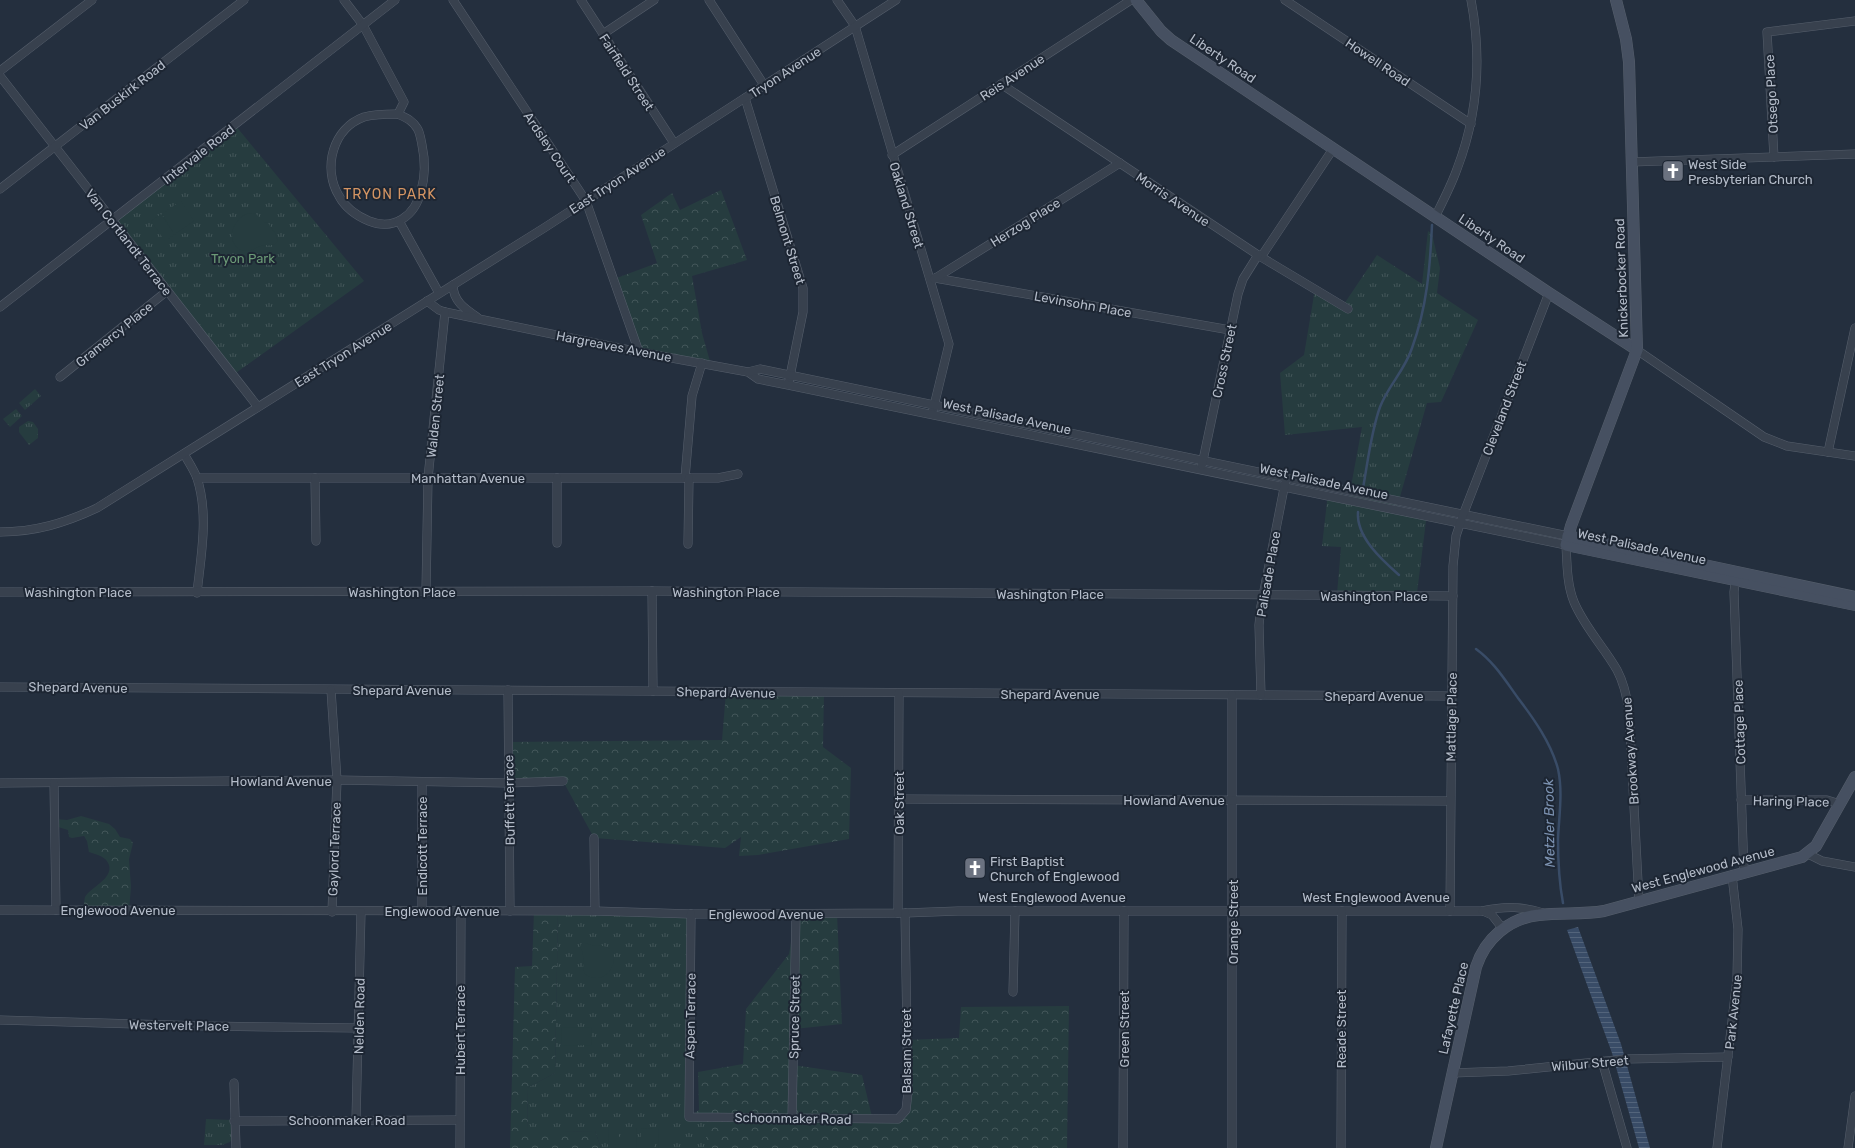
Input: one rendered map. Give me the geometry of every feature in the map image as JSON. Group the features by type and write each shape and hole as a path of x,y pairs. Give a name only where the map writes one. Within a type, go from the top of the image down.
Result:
{"main road":[{"name":"Liberty Road","path":"1136,0 1161,31 1171,40 1549,293 1637,350"},
{"name":"Knickerbocker Road","path":"1567,540 1637,350 1628,62 1626,38 1616,0"},
{"name":"West Palisade Avenue","path":"1567,540 1735,576 1855,605"},
{"name":"West Palisade Avenue","path":"1735,576 1855,597"},
{"path":"1808,854 1816,846 1855,777"},
{"name":"West Englewood Avenue","path":"1547,914 1598,912 1796,859 1808,854"},
{"name":"Lafayette Place","path":"1436,1148 1478,962 1490,940 1503,929 1522,918 1547,914"}],"street":[{"path":"0,71 92,0"},
{"name":"Van Buskirk Road","path":"0,189 244,0"},
{"path":"344,0 363,25 404,102 398,114"},
{"name":"Intervale Road","path":"0,306 113,221 395,0"},
{"name":"Ardsley Court","path":"453,0 586,201 639,352"},
{"name":"Fairfield Street","path":"581,0 674,143"},
{"path":"602,34 654,0"},
{"path":"708,0 764,85"},
{"name":"Oakland Street","path":"838,0 855,26 892,155 933,280 949,344 932,415"},
{"name":"Tryon Avenue","path":"674,143 896,0"},
{"name":"Reis Avenue","path":"892,155 1131,0"},
{"name":"Howell Road","path":"1285,0 1471,124"},
{"path":"1435,217 1457,170 1471,124 1477,86 1477,64 1476,40 1470,0"},
{"name":"Otsego Place","path":"1774,157 1767,32 1855,21"},
{"name":"Van Cortlandt Terrace","path":"0,76 258,407"},
{"name":"Morris Avenue","path":"1001,84 1259,256 1348,309"},
{"name":"Belmont Street","path":"745,98 802,288 803,312 788,385"},
{"path":"398,114 410,120 418,129 424,155 421,191 408,213 399,222 384,225 377,224 356,214 339,196 331,177 331,165 336,143 348,127 364,117 398,114"},
{"name":"East Tryon Avenue","path":"0,532 37,529 76,518 97,508 428,301 586,201 674,143"},
{"name":"Cross Street","path":"1201,470 1238,294 1244,279 1334,149"},
{"path":"1631,162 1855,154"},
{"name":"Herzog Place","path":"933,280 1120,163"},
{"path":"399,222 440,293"},
{"name":"Levinsohn Place","path":"933,280 1230,330"},
{"name":"Hargreaves Avenue","path":"452,285 453,293 460,304 479,319"},
{"name":"Gramercy Place","path":"60,377 167,291"},
{"name":"Cleveland Street","path":"1461,519 1549,293"},
{"name":"Hargreaves Avenue","path":"428,301 439,310 445,312 702,364 748,372 760,369 790,376"},
{"name":"Walden Street","path":"426,592 428,478 445,312"},
{"path":"1828,452 1855,328"},
{"name":"Liberty Road","path":"1637,350 1764,436 1787,446 1855,456"},
{"path":"688,544 687,478 691,404 702,364"},
{"name":"Hargreaves Avenue","path":"748,372 758,379 788,385"},
{"name":"West Palisade Avenue","path":"790,376 1286,478 1461,519"},
{"name":"West Palisade Avenue","path":"788,385 1284,487 1567,540"},
{"path":"184,454 197,478 203,507 204,523 197,592"},
{"name":"Manhattan Avenue","path":"197,478 718,478 738,474"},
{"path":"315,478 316,541"},
{"path":"557,478 557,543"},
{"name":"Palisade Place","path":"1260,695 1259,626 1263,595 1286,478"},
{"name":"Mattlage Place","path":"1450,911 1450,801 1454,560 1456,536 1461,519"},
{"name":"Brookway Avenue","path":"1567,540 1568,578 1574,602 1590,632 1618,672 1627,697 1639,901"},
{"name":"Cottage Place","path":"1735,576 1744,872"},
{"path":"652,591 654,691"},
{"name":"Washington Place","path":"0,592 652,591 1453,596"},
{"name":"Shepard Avenue","path":"0,686 331,690 1452,696"},
{"name":"Gaylord Terrace","path":"331,690 337,780 332,912"},
{"name":"Buffett Terrace","path":"508,690 510,911"},
{"name":"Oak Street","path":"899,693 899,799 905,980"},
{"name":"Orange Street","path":"1232,695 1232,1148"},
{"name":"Howland Avenue","path":"0,783 337,780 508,783 563,781"},
{"path":"54,782 56,910"},
{"name":"Endicott Terrace","path":"422,782 422,910"},
{"name":"Howland Avenue","path":"899,799 1450,801"},
{"name":"Haring Place","path":"1741,800 1830,801 1840,804"},
{"path":"594,838 595,911"},
{"path":"1808,854 1822,862 1855,867"},
{"name":"Park Avenue","path":"1717,1148 1738,954 1737,919 1732,875"},
{"name":"West Englewood Avenue","path":"884,914 958,911 1482,911 1497,908 1529,908 1547,914"},
{"name":"Englewood Avenue","path":"0,910 332,912 422,910 595,911 691,914 884,914"},
{"name":"Hubert Terrace","path":"460,1148 461,911"},
{"path":"1013,992 1015,911"},
{"name":"Green Street","path":"1123,1148 1124,911"},
{"name":"Reade Street","path":"1341,1148 1342,911"},
{"path":"1482,911 1492,915 1503,929"},
{"name":"Nelden Road","path":"356,1120 361,912"},
{"name":"Aspen Terrace","path":"689,1117 691,914"},
{"name":"Spruce Street","path":"792,1119 796,914"},
{"name":"Balsam Street","path":"898,1119 906,1110 908,1092 905,980"},
{"name":"Westervelt Place","path":"0,1020 204,1026 358,1028"},
{"name":"Wilbur Street","path":"1452,1073 1508,1071 1626,1059 1728,1057"},
{"path":"1604,1061 1627,1148"},
{"path":"234,1083 236,1148"},
{"path":"1848,1148 1855,1096"},
{"name":"Schoonmaker Road","path":"689,1117 898,1119"},
{"name":"Schoonmaker Road","path":"234,1121 460,1120"}],"green space":[{"name":"Tryon Park","path":"235,125 364,281 233,375 113,221"},
{"path":"721,190 747,260 692,276 702,333 711,365 639,352 614,279 657,263 641,215 672,193 680,210"},
{"path":"181,201 194,221 165,241 151,221 161,214 173,232 162,214"},
{"path":"249,213 256,214 264,222 268,223 275,233 278,241 276,243 272,245 263,245 248,251 240,250 235,246 232,235 233,228 242,217"},
{"path":"1428,231 1432,234 1440,268 1437,293 1478,320 1441,402 1427,403 1397,507 1427,513 1417,593 1337,594 1341,547 1322,546 1328,493 1349,497 1362,427 1285,435 1280,373 1304,355 1315,289 1342,307 1377,255 1422,284"},
{"path":"35,389 41,396 25,410 19,403"},
{"path":"16,409 22,416 10,427 3,419"},
{"path":"28,421 33,422 38,429 38,438 29,445 19,432 19,427"},
{"path":"726,692 824,693 823,747 851,768 849,839 758,855 739,856 741,837 725,848 594,838 563,781 508,783 508,742 722,740"},
{"path":"81,816 109,824 115,829 120,837 130,839 133,843 129,859 131,887 129,910 83,910 85,897 105,879 108,874 109,865 108,862 101,856 89,852 87,841 84,836 69,837 68,830 55,826 55,819 67,820"},
{"path":"534,911 558,911 555,1073 527,1088 528,1132 595,1131 601,1148 510,1148 515,967 532,966"},
{"path":"558,911 691,914 689,1117 706,1118 706,1148 601,1148 595,1131 528,1133 527,1088 555,1073"},
{"path":"796,914 837,914 842,1024 794,1029 793,1065 862,1075 873,1121 903,1114 906,1040 959,1038 961,1007 1069,1006 1067,1148 706,1148 706,1118 689,1117 699,1110 698,1072 743,1064 746,1009 789,954"},
{"path":"584,942 591,945 606,947 613,952 613,964 611,970 607,974 597,978 585,974 583,967 583,953 580,947"},
{"path":"591,1027 592,1045 562,1046 561,1028"},
{"path":"206,1119 232,1120 232,1139 230,1142 222,1145 204,1145"},
{"path":"609,1128 619,1128 619,1148 608,1148"},
{"path":"623,1128 637,1128 636,1148 623,1148"},
{"path":"641,1128 654,1129 654,1148 641,1148"},
{"path":"659,1128 672,1128 672,1148 658,1148"}],"water":[{"path":"1578,927 1621,1044 1650,1148 1639,1148 1612,1053 1567,930"}],"waterway":[{"name":"Metzler Brook","path":"1363,488 1372,436 1380,407 1383,399 1409,356 1421,318 1429,272 1432,225"},
{"name":"Metzler Brook","path":"1358,512 1358,521 1361,530 1371,547 1399,575"},
{"name":"Metzler Brook","path":"1476,649 1499,672 1530,714 1555,759 1560,786 1558,855 1563,903"}],"place":[{"name":"West Side Presbyterian Church","path":"1673,171"},
{"name":"First Baptist Church of Englewood","path":"975,868"}],"district":[{"name":"TRYON PARK","path":"390,194"}]}
